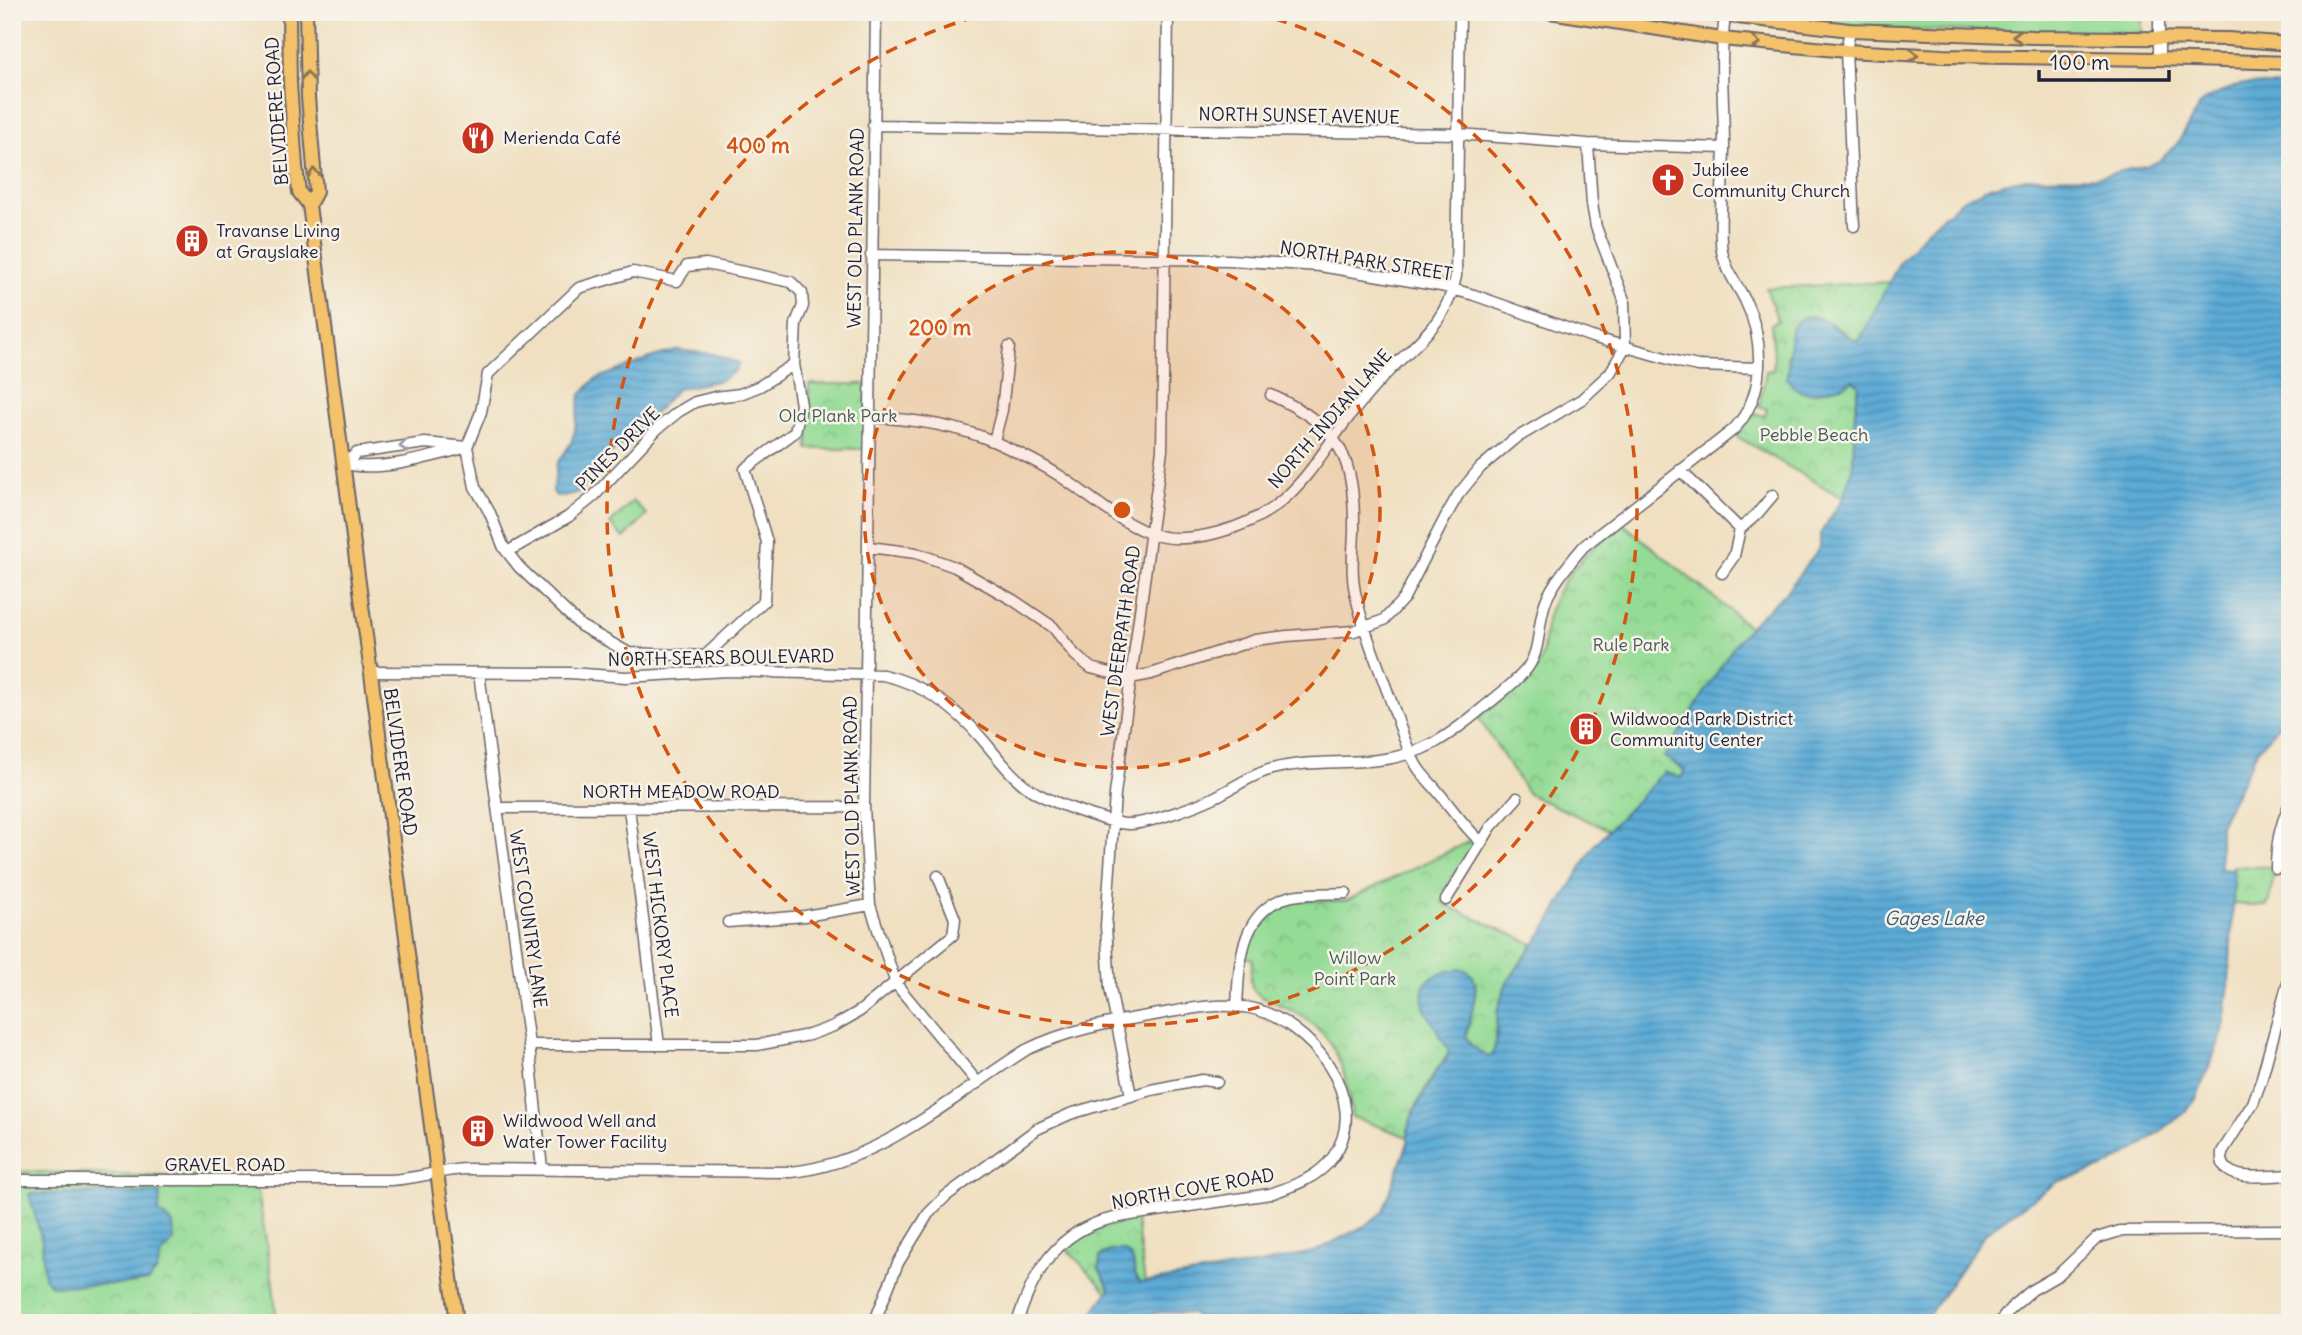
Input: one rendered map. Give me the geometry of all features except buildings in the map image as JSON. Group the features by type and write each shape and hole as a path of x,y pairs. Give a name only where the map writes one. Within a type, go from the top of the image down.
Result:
{"main road":[{"name":"BELVIDERE ROAD","path":"289,12 290,83 299,192 309,205 457,1323"},
{"name":"BELVIDERE ROAD","path":"306,12 307,97 316,192 309,205"},
{"path":"1549,12 1722,40 1846,51 1944,56 2290,63"},
{"path":"1694,12 1850,30 2290,44"}],"street":[{"name":"WEST OLD PLANK ROAD","path":"876,12 864,807 870,905 896,984 978,1083"},
{"name":"WEST DEERPATH ROAD","path":"1131,1096 1110,988 1107,926 1112,821 1162,450 1168,12"},
{"name":"NORTH INDIAN LANE","path":"871,417 897,418 943,426 994,441 1036,462 1109,511 1152,534 1188,537 1212,534 1238,526 1279,503 1314,468 1363,400 1433,328 1454,289 1457,276 1460,12"},
{"path":"2159,12 2159,59"},
{"name":"NORTH SEARS BOULEVARD","path":"371,672 569,673 626,677 727,671 866,674 902,679 943,702 965,721 1014,777 1036,793 1112,821 1128,824 1213,798 1272,769 1377,760 1425,749 1455,731 1524,672 1537,647 1547,597 1569,563 1584,546 1741,422 1752,400 1759,368 1759,346 1754,323 1722,253 1722,40 1725,16"},
{"path":"1850,30 1846,51 1853,226"},
{"name":"NORTH SUNSET AVENUE","path":"873,125 1459,134 1588,144 1724,148"},
{"path":"869,547 916,553 956,567 1053,627 1075,655 1091,668 1130,678 1151,674 1255,640 1354,631 1384,620 1404,598 1458,495 1480,468 1513,440 1582,399 1610,373 1625,347 1624,300 1596,227 1588,144"},
{"name":"NORTH PARK STREET","path":"872,255 1164,258 1320,266 1454,289 1625,347 1698,366 1759,368"},
{"path":"706,264 791,282 802,293 803,306 796,323 794,365 801,405 795,432 745,469 767,542 764,601 705,656 629,653 581,626 519,567 507,552 475,487 467,447 481,412 488,374 579,288 633,272 677,281 687,266 706,264"},
{"path":"994,441 1002,410 1009,347"},
{"name":"PINES DRIVE","path":"507,552 568,517 593,497 657,429 678,412 695,402 750,390 794,365"},
{"path":"1270,395 1315,419 1335,438 1350,475 1354,507 1353,576 1355,593 1366,628 1418,768 1465,827 1480,841"},
{"path":"345,464 356,453 425,443 467,447"},
{"path":"345,464 359,467 428,458 467,447"},
{"path":"1680,470 1740,529"},
{"path":"1722,573 1734,556 1740,529 1773,495"},
{"name":"WEST COUNTRY LANE","path":"479,673 530,1045 542,1169"},
{"path":"1446,900 1480,841 1517,798"},
{"path":"2276,869 2277,839 2282,819 2289,806"},
{"name":"NORTH MEADOW ROAD","path":"497,808 864,807"},
{"name":"WEST HICKORY PLACE","path":"629,808 659,1045"},
{"path":"530,1045 757,1045 809,1035 834,1026 860,1012 953,935 955,919 938,876"},
{"path":"1237,1007 1239,962 1245,936 1260,916 1278,901 1291,897 1346,894"},
{"path":"728,922 805,916 870,905"},
{"path":"2290,975 2275,1035 2253,1103 2221,1152 2224,1168 2233,1174 2290,1175"},
{"name":"NORTH COVE ROAD","path":"978,1083 1026,1050 1046,1040 1116,1021 1209,1006 1237,1007 1264,1012 1289,1024 1310,1040 1328,1063 1339,1087 1345,1112 1344,1135 1332,1157 1306,1180 1270,1194 1113,1218 1081,1230 1060,1245 1042,1264 1025,1297 1017,1323"},
{"path":"874,1323 906,1247 928,1214 946,1196 1045,1124 1131,1096 1188,1082 1217,1082"},
{"name":"GRAVEL ROAD","path":"12,1180 391,1180 437,1174 450,1169 807,1171 863,1151 902,1132 978,1083"},
{"path":"1999,1323 2010,1309 2032,1290 2058,1275 2102,1235 2120,1231 2290,1230"}],"green space":[{"path":"1698,12 2142,12 2142,33 1841,29"},
{"name":"Pebble Beach","path":"1889,282 1862,339 1853,340 1833,325 1810,317 1787,357 1787,375 1812,393 1845,385 1853,380 1859,385 1855,410 1853,466 1843,498 1736,436 1754,413 1765,416 1767,409 1759,406 1766,371 1773,370 1771,324 1778,321 1766,288"},
{"name":"Old Plank Park","path":"809,384 867,384 867,449 808,449"},
{"path":"633,501 647,515 624,538 610,524"},
{"name":"Rule Park","path":"1621,522 1750,627 1735,644 1665,757 1685,771 1680,779 1664,773 1609,830 1528,794 1478,717 1516,690 1534,673 1542,653 1548,615 1560,587 1578,564"},
{"name":"Willow Point Park","path":"1474,839 1476,842 1442,903 1533,944 1514,972 1501,1000 1493,1056 1488,1057 1472,1046 1466,1037 1466,1029 1470,1023 1427,1013 1449,1050 1418,1102 1408,1137 1352,1117 1342,1067 1328,1039 1304,1017 1257,993 1251,983 1253,959 1245,957 1253,933 1271,910 1296,900 1346,901"},
{"path":"2233,866 2271,867 2274,871 2267,906 2232,904"},
{"path":"12,1171 256,1180 277,1323 12,1323"},
{"path":"1136,1220 1145,1283 1140,1284 1133,1272 1133,1261 1111,1251 1102,1254 1104,1278 1110,1289 1108,1293 1065,1247 1098,1229"}],"water":[{"name":"Gages Lake","path":"2241,84 2290,86 2290,712 2257,751 2220,825 2220,868 2233,869 2234,885 2229,984 2223,1032 2196,1099 2186,1112 2138,1148 2106,1167 2057,1182 1994,1226 1986,1233 1923,1323 1252,1323 1163,1312 1140,1316 1141,1319 1137,1323 1088,1323 1110,1289 1099,1269 1100,1257 1107,1252 1120,1250 1128,1254 1133,1260 1140,1283 1265,1263 1316,1251 1368,1224 1383,1211 1408,1142 1408,1128 1413,1114 1439,1067 1447,1059 1449,1050 1424,1008 1423,986 1440,974 1453,970 1465,970 1472,976 1475,995 1466,1037 1472,1046 1488,1057 1492,1055 1497,1039 1497,1012 1506,984 1549,923 1595,844 1664,772 1681,778 1685,770 1664,757 1735,644 1785,593 1820,547 1820,534 1843,498 1853,466 1855,410 1859,385 1853,380 1845,385 1812,393 1802,392 1794,387 1787,378 1791,329 1799,320 1808,316 1817,317 1851,339 1859,341 1899,263 1927,230 1965,198 1992,186 2025,178 2095,177 2159,161 2177,144 2206,99"},
{"path":"677,350 713,354 739,363 735,371 721,380 677,389 638,431 610,454 581,491 564,497 556,496 553,492 557,464 571,443 580,396 595,379"},
{"path":"160,1193 159,1213 173,1224 174,1241 162,1254 156,1272 148,1281 51,1286 44,1277 42,1241 29,1194"}],"place":[{"name":"Merienda Café","path":"478,138"},
{"name":"Jubilee Community Church","path":"1668,180"},
{"name":"Travanse Living at Grayslake","path":"192,241"},
{"name":"Wildwood Park District Community Center","path":"1586,729"},
{"name":"Wildwood Well and Water Tower Facility","path":"478,1131"}]}
